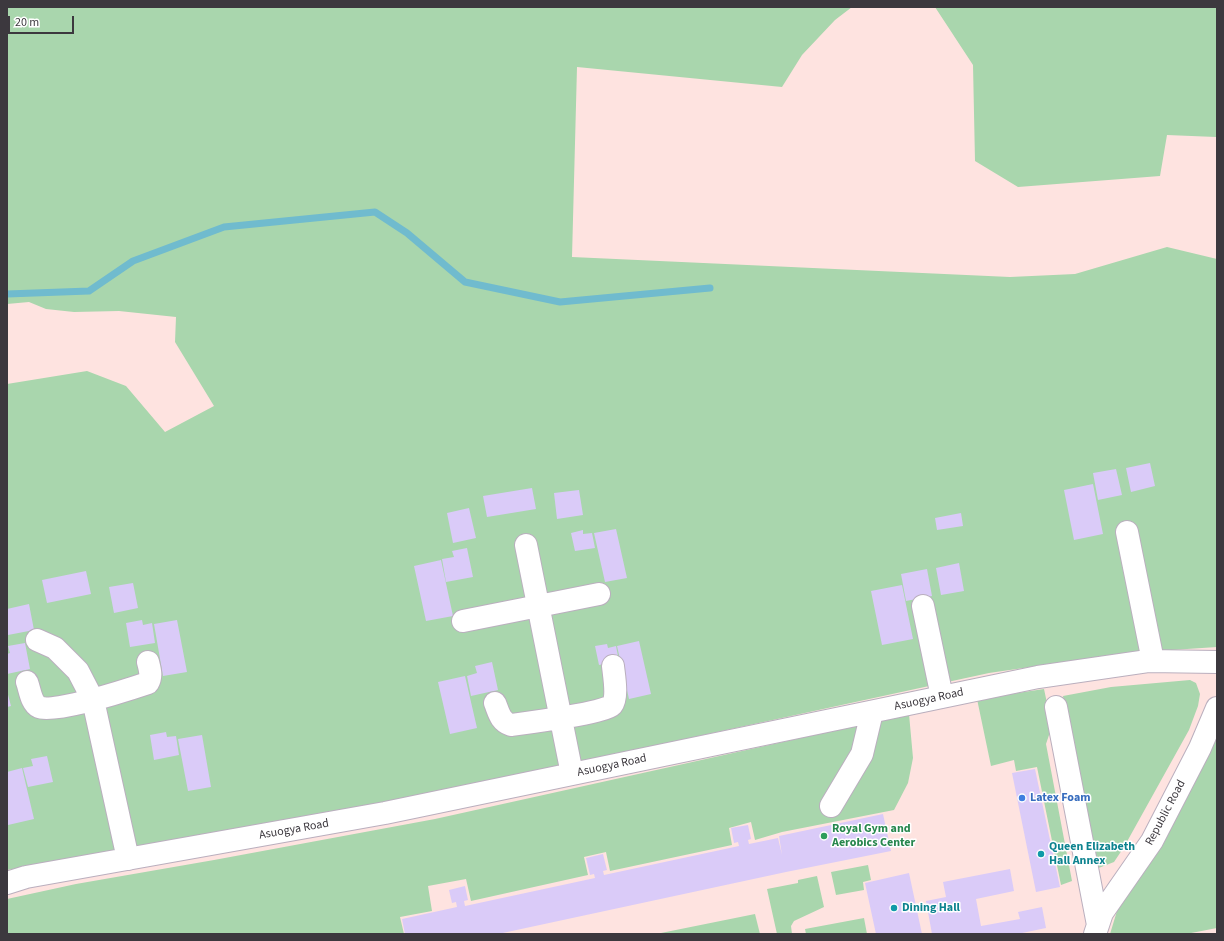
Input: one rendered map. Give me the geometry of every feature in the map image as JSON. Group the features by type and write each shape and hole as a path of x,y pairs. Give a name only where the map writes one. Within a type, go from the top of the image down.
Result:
{"street":[{"path":"1127,532 1153,662"},
{"path":"526,544 572,774"},
{"path":"463,621 599,594"},
{"path":"923,606 942,697"},
{"path":"37,640 55,648 78,671 93,700 128,859"},
{"path":"27,682 33,702 38,707 48,709 93,700 148,683 151,675 148,662"},
{"name":"Asuogya Road","path":"7,882 26,877 385,813 1038,677 1153,662 1217,662"},
{"path":"495,703 499,716 505,723 511,725 603,710 611,707 615,699 613,666"},
{"path":"1056,707 1096,929"},
{"name":"Republic Road","path":"1096,929 1102,913 1152,842 1200,748 1217,708"},
{"path":"831,806 862,754 872,712"}],"shaded area":[{"path":"7,7 1217,7 1217,934 7,934"}],"green space":[{"path":"7,7 852,7 835,20 802,55 782,87 577,67 572,257 1010,277 1075,274 1167,247 1217,259 1217,647 1127,653 989,673 533,772 259,827 7,870 7,384 87,371 126,386 165,432 214,406 175,342 176,317 119,311 74,312 46,309 29,302 7,304"},
{"path":"935,7 1217,7 1216,137 1167,135 1160,176 1018,187 975,161 973,65"},
{"path":"1190,680 1196,683 1200,694 1198,706 1189,730 1124,847 1114,862 1096,869 1063,696 1111,687"},
{"path":"1044,689 1051,722 1050,732 1046,744 1072,881 1061,885 1037,767 1016,771 1014,760 991,766 977,699"},
{"path":"909,714 913,758 908,783 894,810 782,832 755,840 751,822 729,828 732,845 610,871 606,852 584,857 588,875 471,901 466,879 428,886 432,911 400,917 404,934 7,934 7,899 76,884 435,819"},
{"path":"1217,723 1217,928 1186,934 1110,934 1117,911 1149,863"},
{"path":"868,865 871,880 863,882 864,890 836,895 831,872"},
{"path":"817,876 824,907 794,921 791,926 792,934 777,934 767,889 798,883 798,880"},
{"path":"755,914 760,934 656,934"},
{"path":"864,918 867,934 806,934 805,929"}],"building":[{"path":"1150,463 1155,486 1131,492 1126,468"},
{"path":"1116,469 1122,495 1098,500 1093,473"},
{"path":"1093,484 1103,534 1074,540 1064,490"},
{"path":"532,488 536,509 487,517 483,496"},
{"path":"579,490 583,515 557,519 554,493"},
{"path":"469,508 476,538 453,543 447,513"},
{"path":"961,513 963,526 937,530 935,518"},
{"path":"616,529 627,578 605,582 594,533"},
{"path":"583,530 583,534 592,533 595,548 575,551 571,533"},
{"path":"467,548 473,577 446,582 442,559 454,557 452,551"},
{"path":"441,560 453,616 426,621 414,566"},
{"path":"959,563 964,591 941,595 936,568"},
{"path":"927,569 932,596 906,601 901,574"},
{"path":"86,571 91,594 47,603 42,580"},
{"path":"133,583 138,608 114,613 109,587"},
{"path":"902,585 913,639 882,645 871,591"},
{"path":"29,604 34,630 8,635 7,609"},
{"path":"142,620 143,625 152,623 155,643 130,647 126,623"},
{"path":"177,620 187,672 163,676 154,624"},
{"path":"639,641 651,694 629,699 617,646"},
{"path":"25,643 30,669 7,674 7,654 10,653 8,646"},
{"path":"607,644 608,648 616,646 619,661 599,665 595,646"},
{"path":"492,662 498,690 471,696 467,676 477,673 475,666"},
{"path":"465,676 477,728 450,734 438,682"},
{"path":"7,691 11,706 7,707"},
{"path":"166,732 167,737 176,736 179,755 154,760 150,735"},
{"path":"202,735 211,787 188,791 178,739"},
{"path":"47,756 53,782 28,787 23,768 33,766 31,759"},
{"path":"22,768 34,819 8,825 7,772"},
{"name":"Queen Elizabeth Hall Annex","path":"1035,769 1060,887 1036,892 1012,773"},
{"path":"883,814 891,851 498,934 405,934 402,919 457,907 456,902 452,903 449,890 465,886 468,900 464,901 465,906 595,878 594,874 590,875 586,858 603,854 607,870 603,871 604,875 739,846 738,842 734,843 731,828 748,825 751,839 748,840 749,844 778,838 782,855 779,836"},
{"path":"1010,869 1014,891 976,899 981,926 1020,919 1018,912 1042,907 1046,928 1022,934 932,934 926,901 946,897 943,882"},
{"name":"Dining Hall","path":"909,873 922,934 876,934 865,883"}],"waterway":[{"path":"7,294 89,291 133,261 224,227 375,212 407,233 465,282 560,302 710,288"}],"place":[{"name":"Latex Foam","path":"1022,798"},
{"name":"Royal Gym and Aerobics Center","path":"824,836"},
{"name":"Queen Elizabeth Hall Annex","path":"1041,854"},
{"name":"Dining Hall","path":"894,908"}]}
